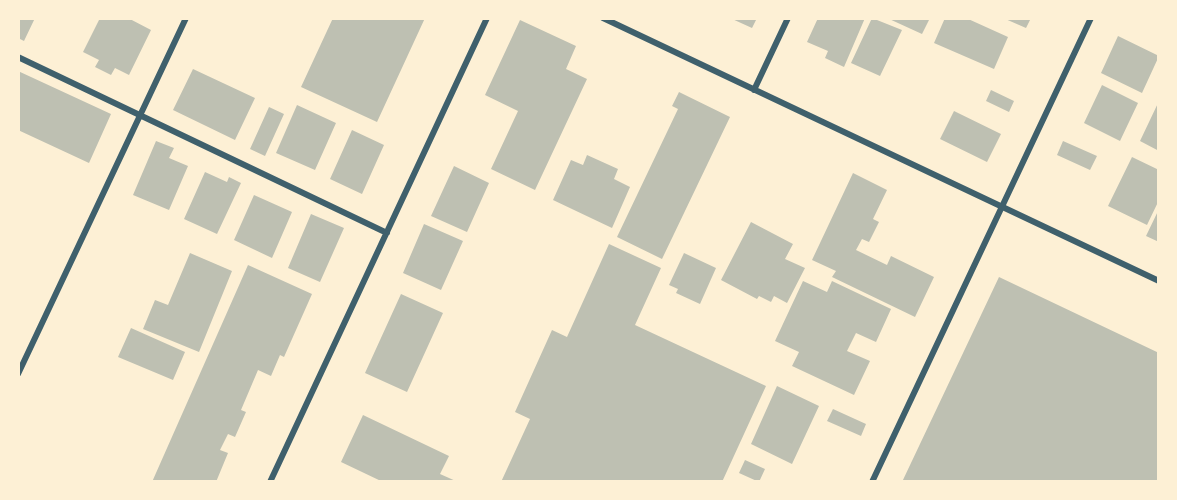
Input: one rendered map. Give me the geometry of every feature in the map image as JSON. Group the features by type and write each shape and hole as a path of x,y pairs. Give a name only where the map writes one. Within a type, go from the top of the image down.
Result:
{"street":[{"path":"18,374 186,18"},
{"path":"270,482 487,18"},
{"path":"603,18 1159,281"},
{"path":"754,90 788,18"},
{"path":"872,482 1091,18"},
{"path":"18,57 138,116 387,232"}],"building":[{"path":"18,18 35,18 24,41 18,38"},
{"path":"100,18 128,18 151,30 129,75 115,68 111,75 95,67 99,60 83,52"},
{"path":"333,18 425,18 377,122 301,87"},
{"path":"730,18 757,18 752,28"},
{"path":"818,18 865,18 844,67 825,58 828,51 807,42"},
{"path":"872,18 902,30 880,76 851,63"},
{"path":"887,18 930,18 922,34"},
{"path":"945,18 966,18 1008,37 994,69 934,43"},
{"path":"1003,18 1031,18 1026,28"},
{"path":"520,20 576,46 566,69 587,79 535,190 491,169 518,111 485,95"},
{"path":"1118,36 1159,56 1142,93 1101,73"},
{"path":"193,69 255,98 235,140 173,110"},
{"path":"18,71 111,114 89,163 18,130"},
{"path":"1102,85 1138,103 1120,141 1084,123"},
{"path":"991,90 1014,101 1009,112 986,101"},
{"path":"679,92 730,117 662,259 617,237 678,109 672,106"},
{"path":"1159,101 1159,151 1140,141"},
{"path":"297,105 336,123 315,170 276,153"},
{"path":"269,107 284,114 265,156 250,149"},
{"path":"954,111 1001,134 987,162 940,139"},
{"path":"352,130 384,145 362,194 330,179"},
{"path":"156,141 174,148 169,158 188,166 169,210 133,195"},
{"path":"1063,141 1097,156 1090,170 1057,155"},
{"path":"587,155 618,169 614,179 630,187 612,228 553,200 571,160 583,165"},
{"path":"1132,157 1159,170 1159,200 1147,225 1108,206"},
{"path":"454,166 489,183 467,232 431,216"},
{"path":"205,172 227,182 229,177 241,183 217,234 184,219"},
{"path":"853,173 887,190 873,219 879,222 869,242 862,239 856,250 887,265 891,256 934,277 915,317 832,277 836,271 812,260"},
{"path":"254,195 292,212 272,258 234,240"},
{"path":"1159,209 1159,242 1146,236"},
{"path":"311,214 344,228 320,282 288,268"},
{"path":"751,222 793,244 785,259 805,268 787,303 774,296 771,302 759,296 757,299 721,280"},
{"path":"424,224 463,241 441,290 403,273"},
{"path":"609,244 661,268 635,325 766,386 722,482 501,482 530,419 515,412 552,330 567,337"},
{"path":"190,253 232,271 199,352 143,329 155,300 168,305"},
{"path":"684,253 716,268 700,304 676,293 678,289 669,285"},
{"path":"248,265 312,294 284,357 280,355 271,376 258,370 241,410 246,412 235,437 228,434 220,450 228,453 216,482 152,482"},
{"path":"999,277 1159,353 1159,482 902,482"},
{"path":"803,281 827,292 832,281 891,309 876,342 856,333 847,351 870,361 854,395 792,366 799,352 775,341"},
{"path":"401,294 443,313 407,392 365,373"},
{"path":"131,328 185,352 173,380 118,357"},
{"path":"777,386 819,406 792,464 751,444"},
{"path":"833,409 866,424 861,436 827,421"},
{"path":"363,415 449,456 440,474 458,482 383,482 341,462"},
{"path":"745,460 765,469 759,482 739,473"}]}
